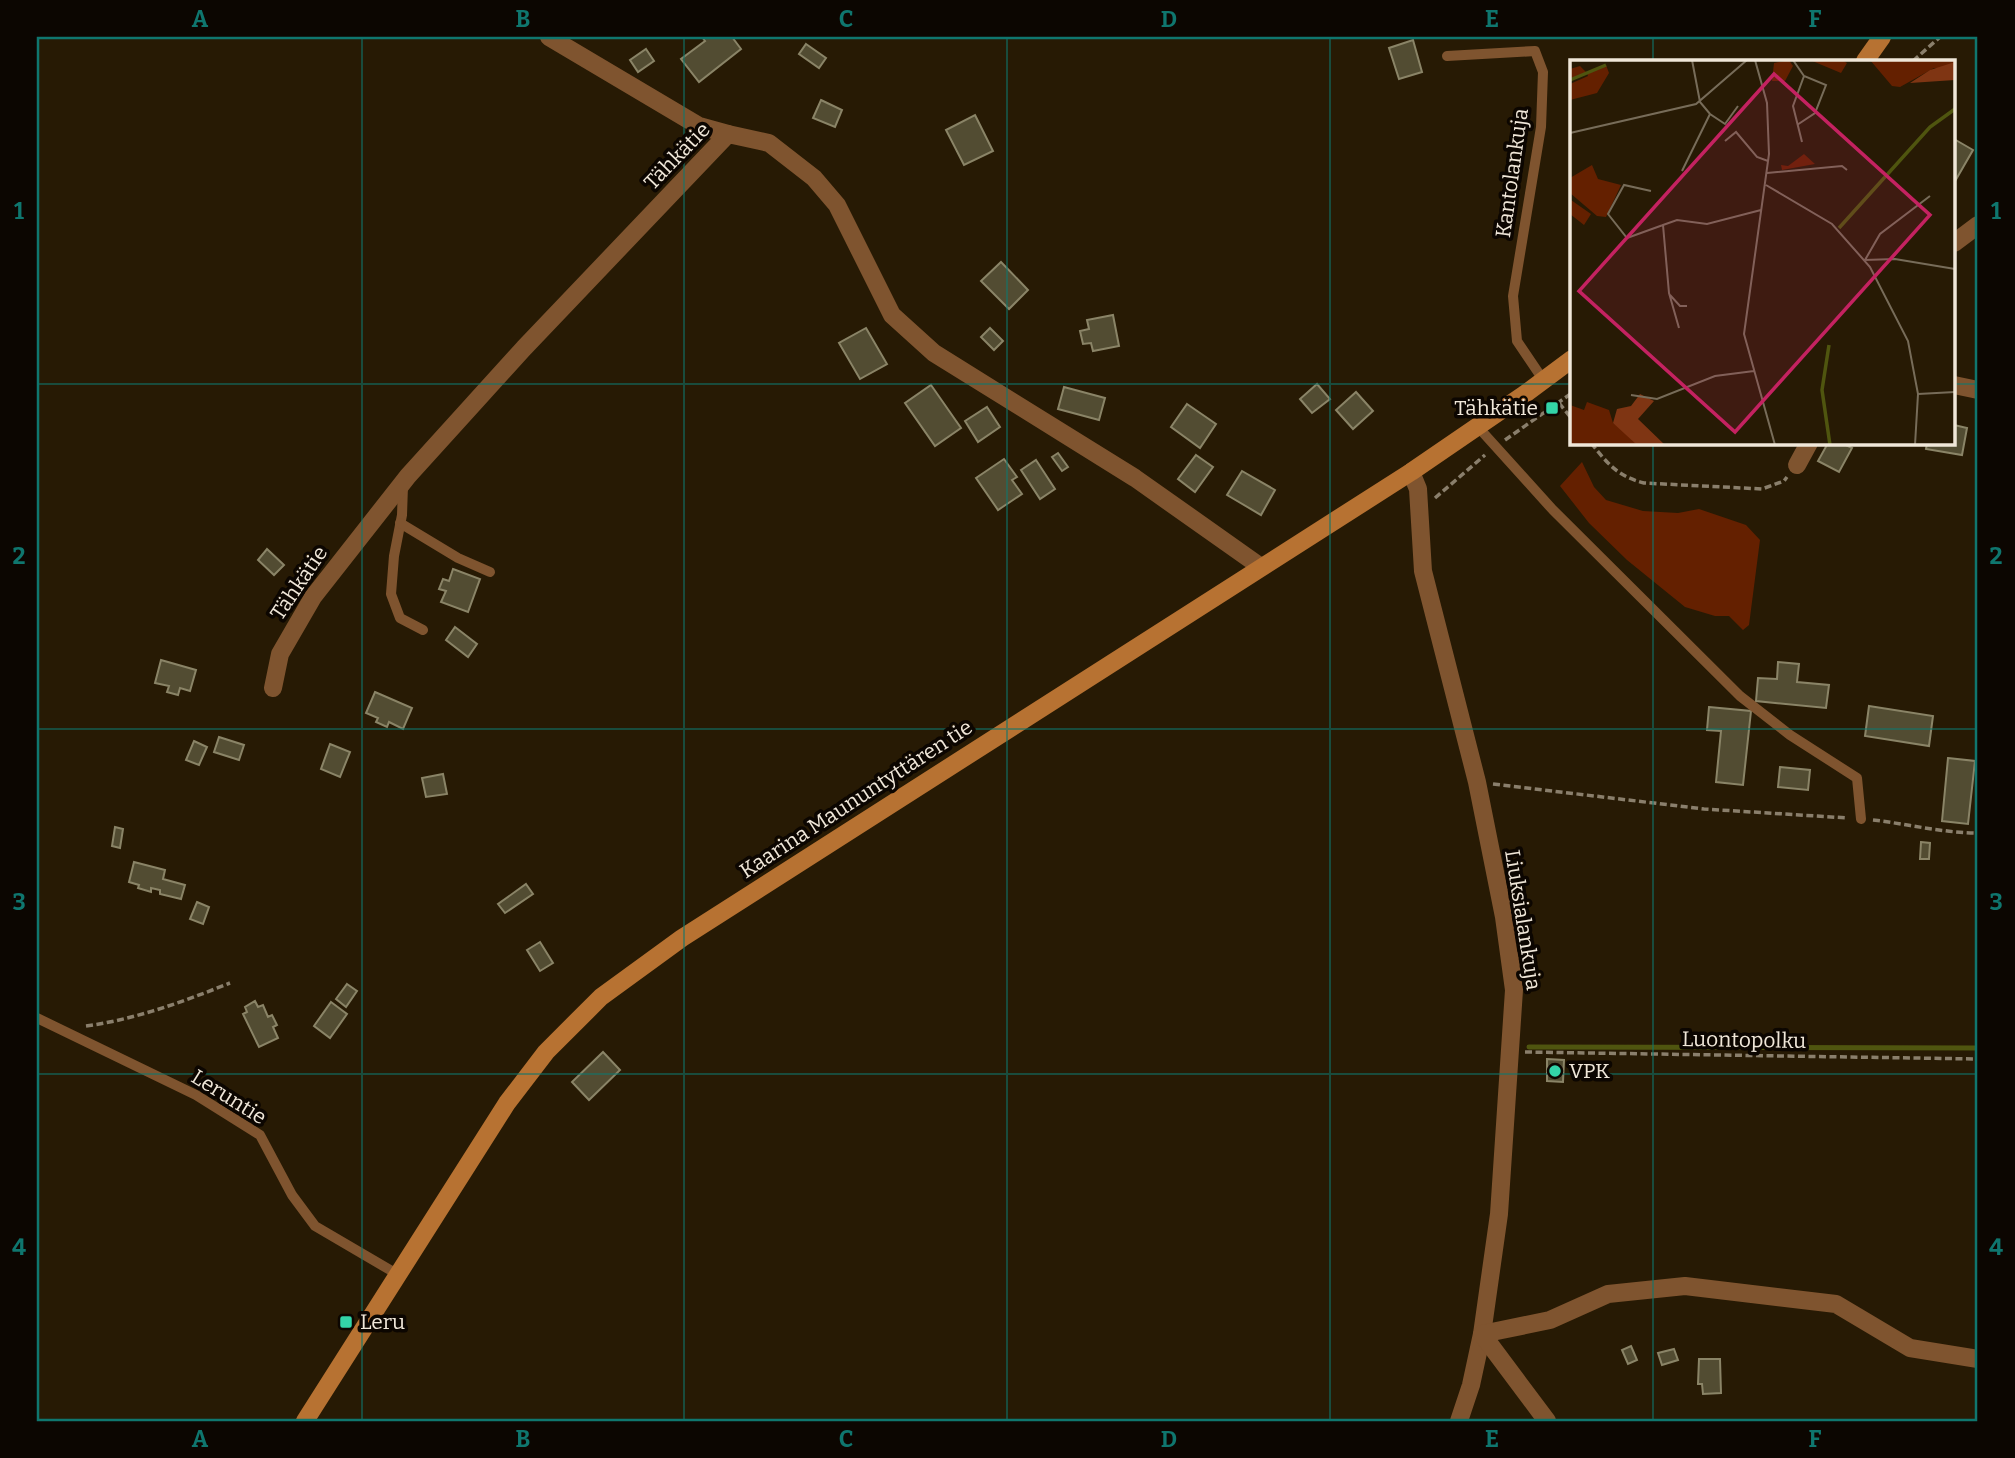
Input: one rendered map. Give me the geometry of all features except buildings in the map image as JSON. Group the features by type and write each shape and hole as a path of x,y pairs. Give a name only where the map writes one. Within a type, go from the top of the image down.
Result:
{"main road":[{"path":"1866,60 1882,37"},
{"name":"Kaarina Maununtyttären tie","path":"305,1421 507,1103 546,1052 601,997 682,938 1411,472 1570,361"}],"street":[{"path":"549,37 699,126 729,134"},
{"name":"Tähkätie","path":"273,688 279,654 313,597 403,482 524,348 729,134 769,143 814,178 837,205 892,315 934,354 1135,478 1261,567"},
{"path":"1955,242 1978,225"},
{"path":"1955,385 1978,390"},
{"path":"1797,465 1808,444"},
{"name":"Liuksialankuja","path":"1411,472 1418,488 1423,571 1477,782 1504,917 1514,990 1499,1214 1482,1334 1471,1385 1459,1421"},
{"path":"1547,1421 1482,1334 1550,1320 1608,1294 1685,1286 1836,1304 1910,1348 1978,1359"}],"lane":[{"name":"Kantolankuja","path":"1447,56 1535,51 1543,72 1541,127 1513,296 1517,341 1544,381"},
{"path":"1478,427 1553,510 1740,696 1790,735 1857,778 1861,819"},
{"path":"403,482 391,594 400,618 423,630"},
{"path":"400,523 458,558 490,572"},
{"name":"Leruntie","path":"37,1018 197,1096 260,1135 292,1195 315,1226 397,1274"}],"path":[{"path":"1914,60 1940,37"},
{"path":"1559,403 1570,417"},
{"path":"1592,444 1610,466 1626,478 1644,483 1762,489 1784,481 1797,465"},
{"path":"1477,782 1704,809 1861,819 1920,825 1951,833 1978,833"},
{"path":"80,1027 123,1021 230,983"},
{"name":"Luontopolku","path":"1510,1052 1978,1059"}],"shaded area":[{"path":"1582,462 1594,487 1606,500 1643,511 1678,513 1699,509 1746,525 1760,540 1749,625 1743,630 1729,616 1715,616 1685,607 1627,560 1589,523 1560,486"}],"waterway":[{"path":"1529,1047 1978,1048"}],"place":[{"name":"Tähkätie","path":"1552,408"},
{"name":"VPK","path":"1555,1071"},
{"name":"Leru","path":"346,1322"}]}
